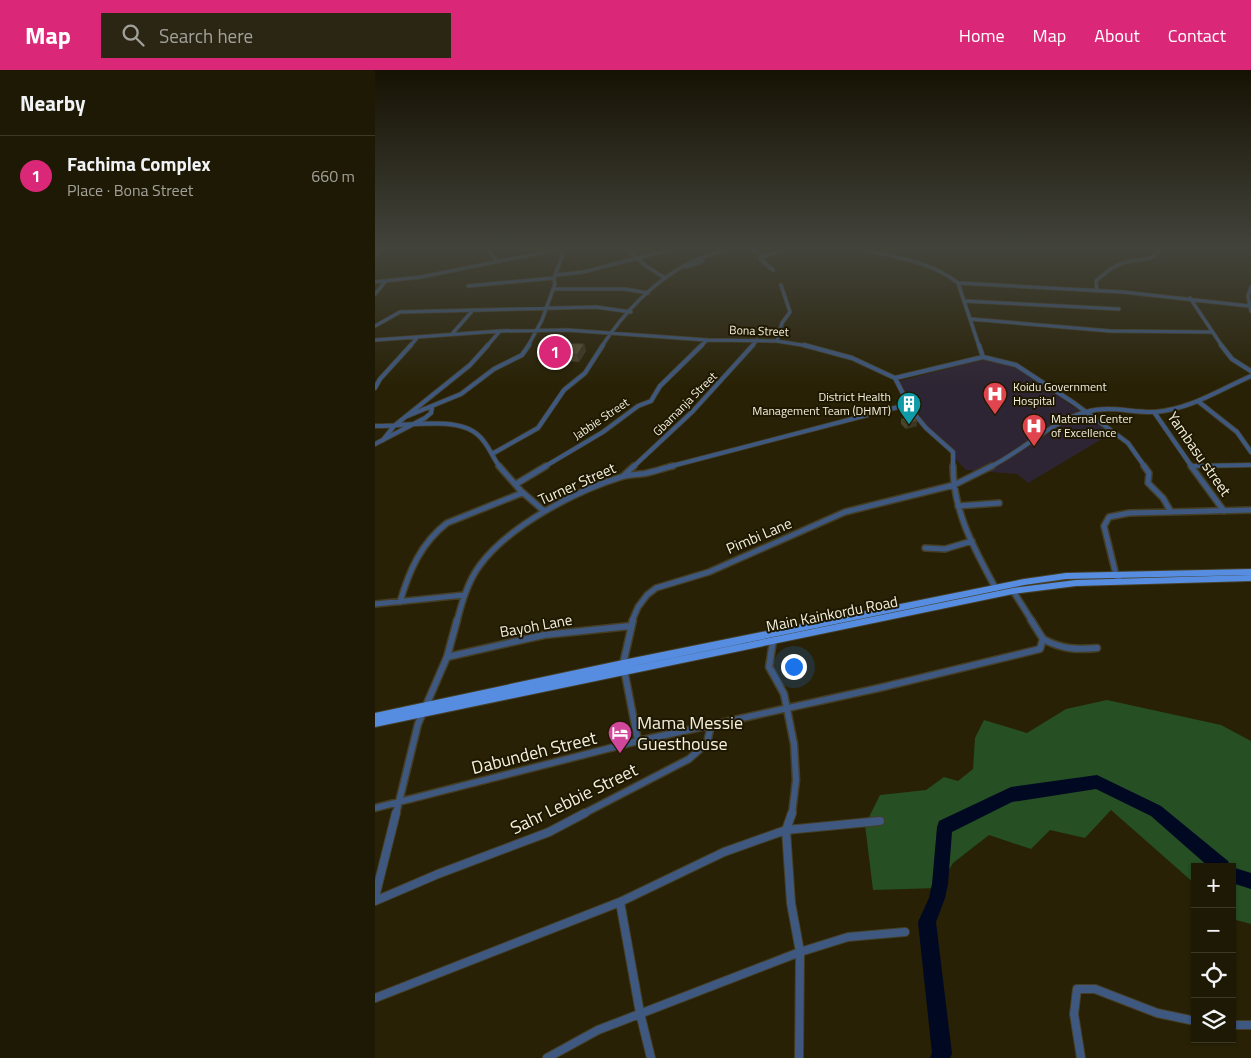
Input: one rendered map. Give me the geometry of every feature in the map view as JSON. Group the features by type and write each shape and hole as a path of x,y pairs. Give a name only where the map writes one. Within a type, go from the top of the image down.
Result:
{"main road":[{"name":"Main Kainkordu Road","path":"833,624 975,592 1013,591 1118,578 1182,576 1250,578"},
{"path":"998,591 1052,578 1118,578"},
{"name":"Main Kainkordu Road","path":"423,710 998,591"},
{"path":"375,717 423,710"},
{"path":"375,723 423,710"}],"street":[{"path":"405,417 461,394 494,369 522,355 537,330 551,295"},
{"path":"492,454 537,428 543,422 564,390 585,373 610,334 646,295"},
{"path":"777,341 782,323 790,312 784,295"},
{"path":"963,295 983,357"},
{"path":"1152,295 1249,306"},
{"path":"1249,295 1251,311"},
{"path":"1190,298 1211,332 1229,356 1251,371"},
{"path":"964,300 1119,310"},
{"path":"375,326 400,312 605,307 631,312"},
{"path":"452,334 473,310"},
{"path":"970,319 1110,331 1211,332"},
{"name":"Bona Street","path":"375,340 499,331 567,330 707,340 777,341 798,343 851,358 895,378"},
{"path":"383,440 394,426 470,365 499,331"},
{"path":"375,388 380,379 417,338"},
{"name":"Jabbie Street","path":"516,484 603,432 638,406 651,401 660,386 707,340"},
{"name":"Gbamanja Street","path":"623,476 691,413 737,366 757,340"},
{"path":"998,591 972,541 958,506 953,485 953,452 924,427 906,405 895,378 983,357 1017,365 1128,443 1149,473 1148,483 1163,498 1171,512"},
{"name":"Pimbi Lane","path":"624,667 630,626 638,607 647,595 657,588 709,572 845,512 953,485 1001,462 1055,425 1086,412 1111,408 1154,412 1199,402 1251,376"},
{"path":"1199,402 1237,432 1251,452"},
{"name":"Turner Street","path":"375,898 423,710 447,657 464,595 473,576 487,556 524,524 544,511 572,496 623,476 647,473 906,405"},
{"path":"375,444 431,413 432,407"},
{"name":"Yambasu street","path":"1154,412 1224,511"},
{"path":"375,426 449,424 467,429 479,435 486,442 500,468 522,493 544,511"},
{"path":"1191,466 1251,466"},
{"path":"400,602 411,568 437,529 447,523 522,493"},
{"path":"958,506 999,503"},
{"path":"1118,578 1104,526 1106,519 1117,514 1251,510"},
{"path":"925,548 945,550 972,541"},
{"path":"1013,591 1043,639 1056,647 1065,649 1097,648"},
{"path":"375,604 464,595"},
{"name":"Bayoh Lane","path":"447,657 544,635 630,626"},
{"path":"769,637 769,667 783,691 795,749 794,799 791,818 786,830 791,903 799,952 799,1058"},
{"name":"Dabundeh Street","path":"375,808 400,800 593,754 638,741 1040,649 1043,639"},
{"path":"624,667 638,741"},
{"name":"Sahr Lebbie Street","path":"375,901 438,874 549,832 689,759 707,743 711,725"},
{"path":"375,998 620,902 725,852 786,830 880,821"},
{"path":"620,902 640,1013 651,1058"},
{"path":"547,1058 598,1030 799,952 848,937 905,932"},
{"path":"1081,1058 1073,998 1077,989 1084,986 1103,991 1157,1013 1191,1021"},
{"path":"1236,1025 1251,1025"}],"shaded area":[{"name":"Koidu Government Hospital","path":"985,359 1010,363 1112,433 1028,483 1017,474 966,470 940,443 922,419 899,381"}],"green space":[{"path":"1107,700 1221,725 1251,741 1251,924 1236,920 1236,863 1191,863 1191,880 1111,810 1085,838 1050,830 1031,849 989,835 953,863 938,888 873,890 865,825 880,795 926,790 944,777 958,781 973,769 975,738 984,720 1027,733 1066,709"}],"building":[{"path":"542,342 584,344 577,355 564,354 562,357 554,357 557,349 537,348"},
{"path":"912,416 917,421 907,424 901,419"}],"waterway":[{"path":"940,1058 942,1054 927,922 937,898 940,884 945,827 1011,795 1097,782 1156,811 1217,863"},
{"path":"1236,876 1251,881"}],"place":[{"name":"Fachima Complex","path":"555,352"},
{"name":"Koidu Government Hospital","path":"995,415"},
{"name":"District Health Management Team (DHMT)","path":"909,425"},
{"name":"Maternal Center of Excellence","path":"1034,447"},
{"name":"Mama Messie Guesthouse","path":"620,754"}]}
